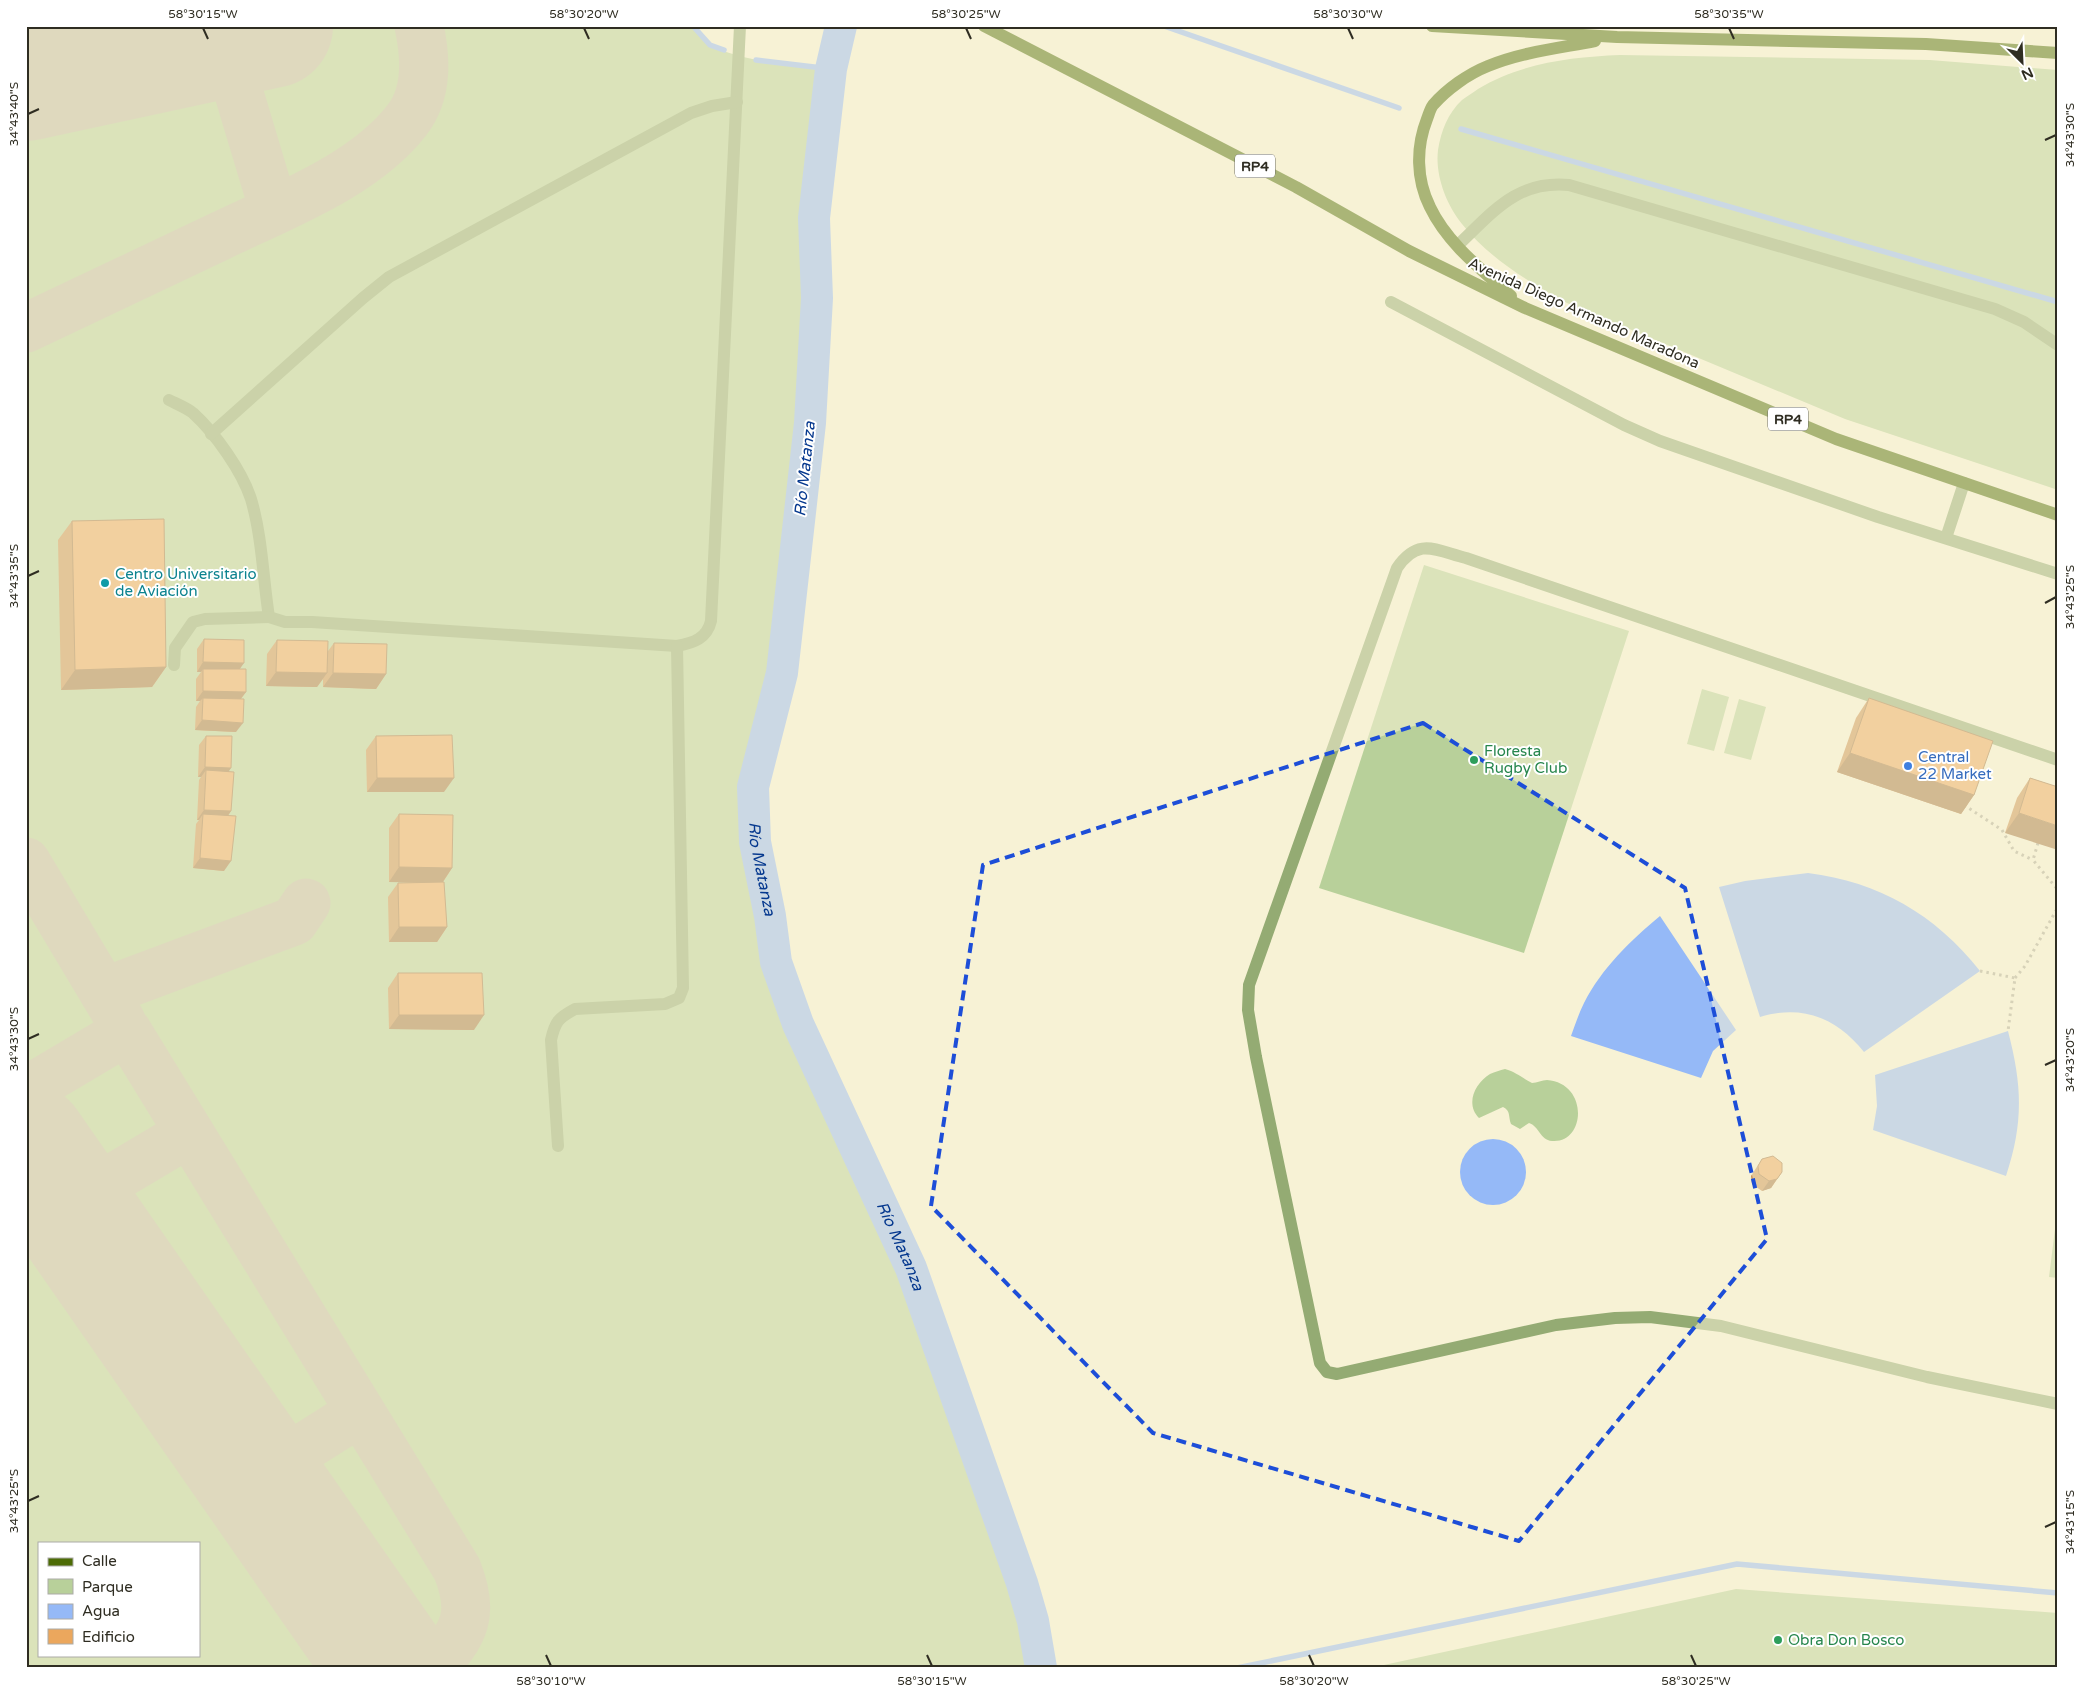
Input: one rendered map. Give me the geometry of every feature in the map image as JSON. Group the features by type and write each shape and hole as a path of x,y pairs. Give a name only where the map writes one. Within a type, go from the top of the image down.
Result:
{"main road":[{"name":"Avenida Diego Armando Maradona","path":"984,26 1296,188 1409,251 1525,308 1836,439 2058,515"},
{"path":"1432,26 1617,37 1926,44 2058,53"},
{"path":"1525,308 1478,267 1458,245 1430,207 1422,185 1418,164 1422,132 1432,106 1452,87 1487,66 1531,53 1617,37"}],"street":[{"path":"174,665 176,648 193,622 205,619 269,617 285,622 312,622 677,646 690,644 709,631 738,102 740,26"},
{"path":"212,434 363,298 389,278 691,113 712,106 738,102"},
{"path":"1458,245 1503,203 1518,193 1542,185 1569,185 1995,309 2024,322 2058,345"},
{"path":"1392,302 1624,425 1653,438 1878,517 2058,574"},
{"path":"169,400 192,412 212,434 238,471 250,498 256,520 269,617"},
{"path":"1946,538 1964,483"},
{"path":"2058,760 1466,558 1427,548 1414,550 1405,556 1396,568 1249,985 1248,1010 1256,1057 1320,1364 1327,1372 1337,1374 1556,1325 1650,1317 1721,1326 1927,1377 2058,1404"},
{"path":"558,1146 551,1040 555,1024 562,1016 575,1009 665,1004 679,998 683,988 677,646"}],"path":[{"path":"1964,805 2002,830 2007,842 2014,851 2033,860 2058,890"},
{"path":"2007,842 2008,834"},
{"path":"2033,860 2038,843"},
{"path":"2008,1031 2015,978 2025,966 2058,907"},
{"path":"1980,971 2015,978"}],"highlighted area":[{"path":"1423,723 1685,888 1767,1239 1519,1541 1153,1433 931,1206 983,865"}],"green space":[{"path":"26,26 693,26 709,44 725,52 770,62 831,69 814,218 817,298 810,423 782,673 753,787 755,842 770,916 776,962 798,1024 911,1268 1022,1583 1033,1621 1041,1668 26,1668"},
{"path":"1620,55 1930,60 2058,70 2058,490 1845,419 1567,303 1511,269 1473,237 1451,208 1443,189 1438,169 1438,150 1441,136 1449,117 1457,105 1478,89 1494,80 1529,67 1565,60"},
{"name":"Floresta Rugby Club","path":"1424,565 1629,631 1524,953 1319,888"},
{"path":"1702,689 1729,697 1714,751 1687,744"},
{"path":"1739,699 1766,707 1751,760 1724,753"},
{"path":"1505,1069 1516,1073 1532,1083 1547,1080 1561,1084 1570,1091 1576,1101 1578,1113 1576,1124 1571,1133 1563,1139 1548,1140 1529,1123 1520,1129 1511,1124 1508,1112 1503,1107 1479,1118 1475,1112 1472,1100 1476,1088 1490,1074"},
{"path":"2058,1205 2058,1278 2049,1277"},
{"name":"Obra Don Bosco","path":"1736,1589 2058,1613 2058,1668 1370,1668"}],"water":[{"path":"1808,873 1834,877 1859,884 1904,904 1925,917 1944,933 1980,971 1864,1052 1842,1030 1818,1017 1790,1012 1760,1017 1719,887 1745,881"},
{"path":"1660,916 1736,1030 1713,1051 1701,1078 1571,1036 1584,1003 1599,978 1628,945"},
{"path":"2008,1031 2016,1069 2019,1104 2016,1138 2006,1176 1873,1130 1877,1106 1875,1075"},
{"path":"1493,1139 1506,1142 1516,1149 1523,1159 1526,1172 1523,1185 1516,1195 1506,1202 1493,1205 1480,1202 1470,1195 1463,1185 1460,1172 1463,1159 1470,1149 1480,1142"}],"building":[{"path":"164,519 166,667 75,670 72,521"},
{"path":"204,639 244,640 244,663 203,662"},
{"path":"277,640 328,641 327,673 276,672"},
{"path":"334,643 387,644 386,674 333,673"},
{"path":"203,669 246,669 246,692 203,691"},
{"path":"203,698 244,699 243,723 202,720"},
{"path":"1869,698 1993,741 1974,795 1850,753"},
{"path":"452,735 454,778 377,778 376,736"},
{"path":"206,736 232,736 231,768 205,767"},
{"path":"206,770 234,772 231,811 204,810"},
{"path":"2030,778 2058,787 2058,826 2019,813"},
{"path":"203,814 236,816 231,861 200,858"},
{"path":"399,814 453,815 452,868 399,867"},
{"path":"444,882 447,927 399,927 398,883"},
{"path":"398,973 482,973 484,1015 399,1015"},
{"path":"1773,1156 1782,1163 1782,1172 1777,1179 1769,1181 1759,1174 1758,1166 1762,1159"}],"waterway":[{"path":"693,26 710,45 724,50"},
{"name":"Río Matanza","path":"841,26 831,69 814,218 817,298 810,423 782,673 753,787 755,842 770,916 776,962 798,1024 911,1268 1022,1583 1033,1621 1041,1668"},
{"path":"1164,26 1399,108"},
{"path":"756,60 831,69"},
{"path":"1461,129 2058,302"},
{"path":"1237,1668 1737,1564 2058,1593"}],"taxiway":[{"path":"26,328 294,202 345,174 368,158 389,140 407,120 419,98 424,63 419,26"},
{"path":"222,37 274,210"},
{"path":"26,862 121,1021"},
{"path":"104,992 294,921 306,903"},
{"path":"26,1091 127,1031 457,1569 465,1599 466,1611 464,1622 453,1644 433,1668"},
{"path":"68,1205 189,1133"},
{"path":"257,1477 360,1412"}],"runway":[{"path":"26,79 271,26"},
{"path":"26,1145 390,1668"}],"place":[{"name":"Centro Universitario de Aviación","path":"105,583"},
{"name":"Floresta Rugby Club","path":"1474,760"},
{"name":"Central 22 Market","path":"1908,766"},
{"name":"Obra Don Bosco","path":"1778,1640"}]}
